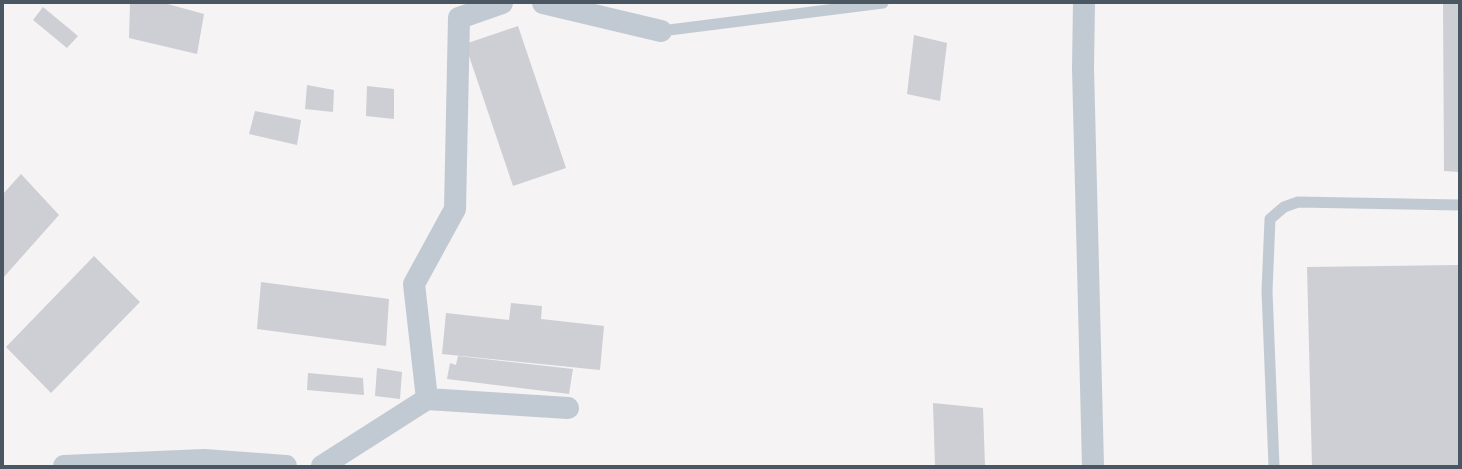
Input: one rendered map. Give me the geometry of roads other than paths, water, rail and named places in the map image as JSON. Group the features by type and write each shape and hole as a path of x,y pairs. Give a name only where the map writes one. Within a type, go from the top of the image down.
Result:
{"street":[{"path":"428,399 414,284 455,209 459,18 502,3"},
{"path":"543,3 661,31"},
{"path":"1084,3 1083,68 1093,466"},
{"path":"322,466 428,399 568,408"},
{"path":"64,466 204,463 286,466"}],"lane":[{"path":"661,31 883,3"},
{"path":"1274,466 1267,291 1270,219 1284,206 1298,202 1459,205"}]}
